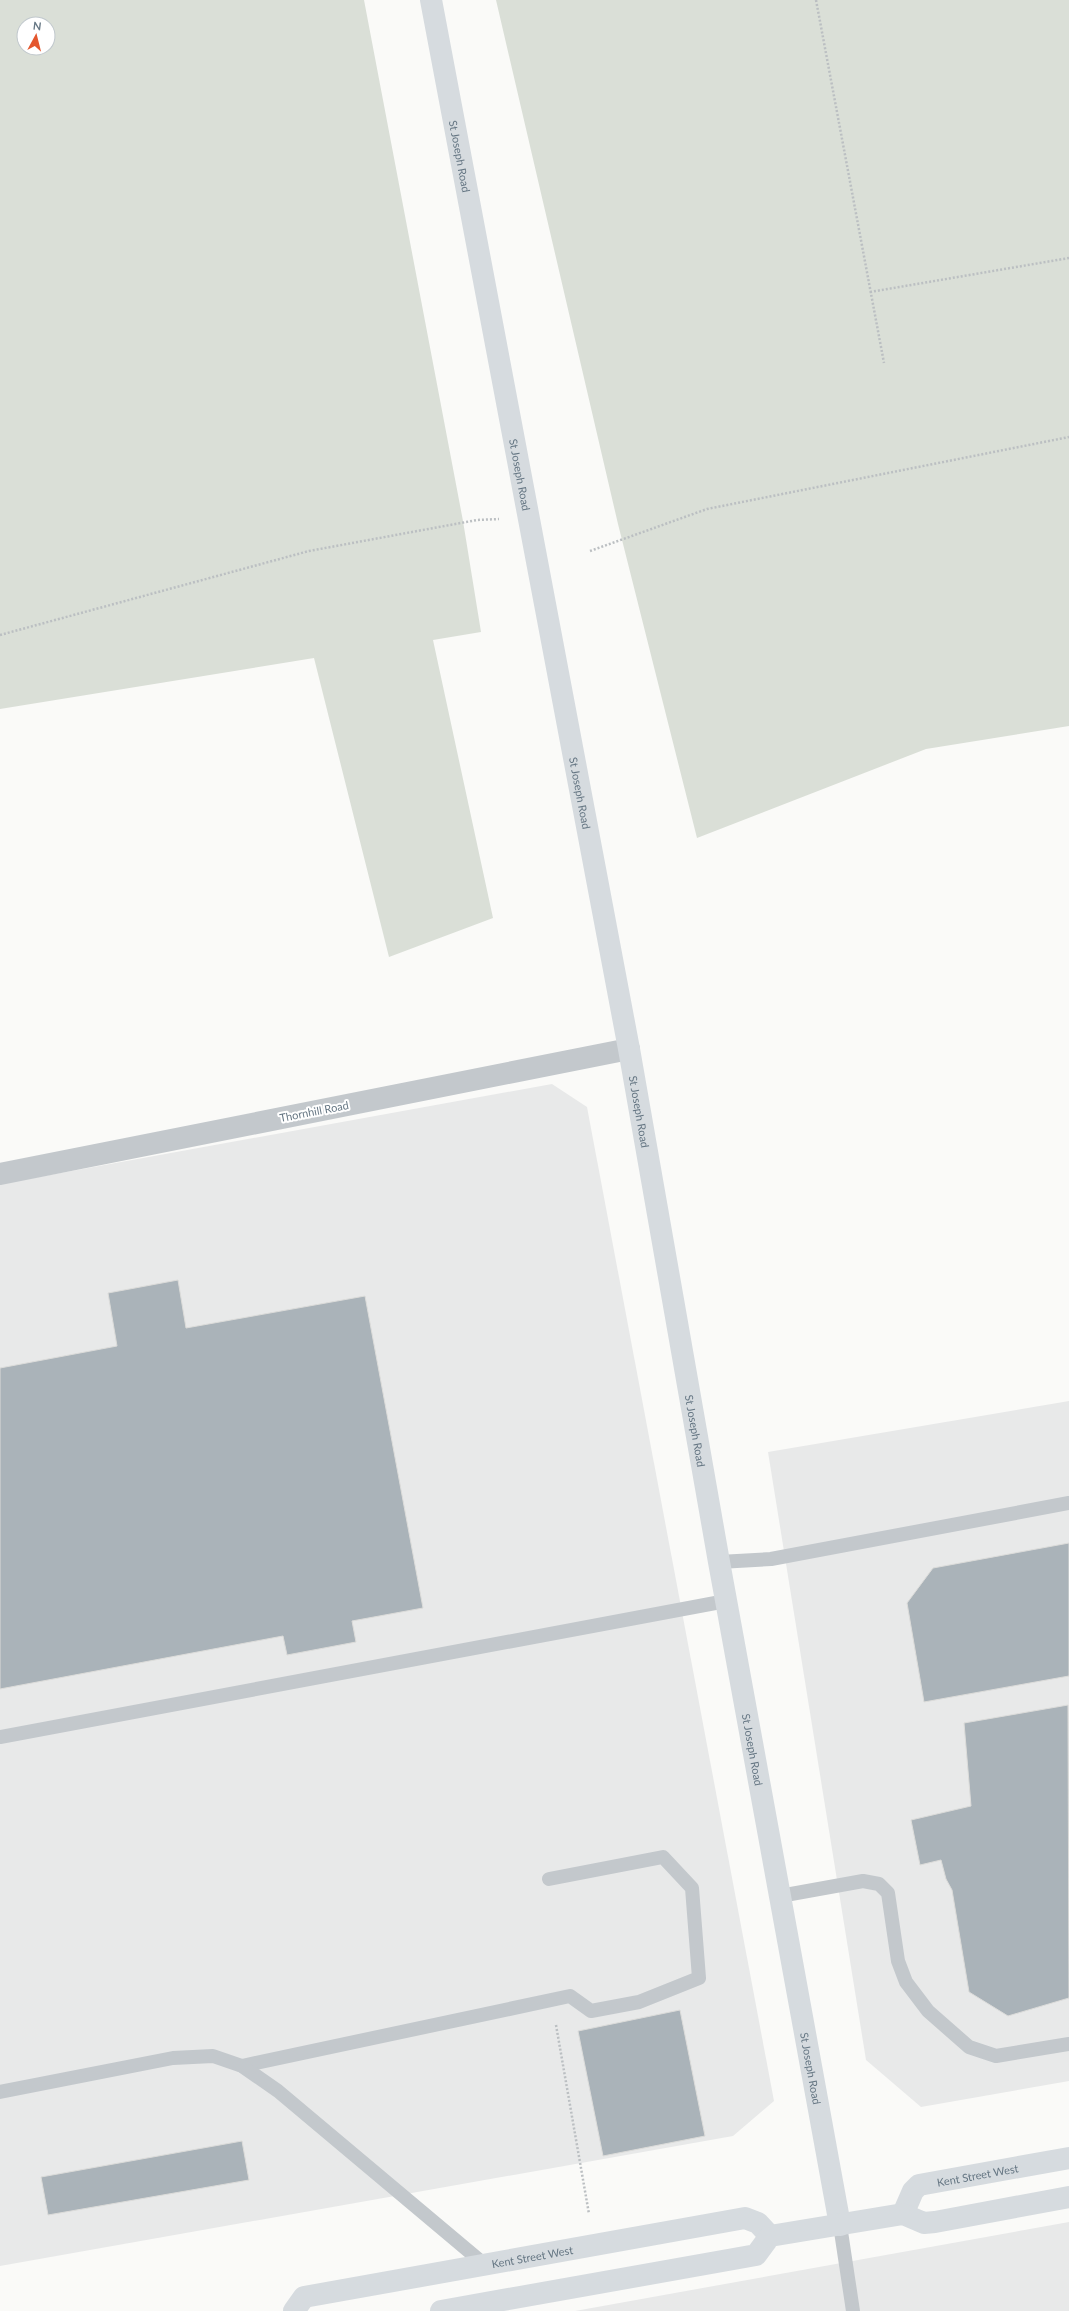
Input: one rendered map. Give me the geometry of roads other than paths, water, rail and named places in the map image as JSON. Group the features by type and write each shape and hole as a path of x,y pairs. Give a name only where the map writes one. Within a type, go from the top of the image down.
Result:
{"street":[{"name":"St Joseph Road","path":"431,0 530,518 629,1049 719,1562 840,2225"},
{"name":"Thornhill Road","path":"0,1174 629,1049"},
{"name":"Kent Street West","path":"903,2214 913,2191 919,2185 1069,2158"},
{"path":"440,2311 756,2254 770,2236 903,2214 916,2221 930,2222 1069,2198"},
{"name":"Kent Street West","path":"294,2311 304,2297 745,2218 758,2223 770,2236"}],"lane":[{"path":"719,1562 771,1560 1069,1503"},
{"path":"0,1737 726,1600"},
{"path":"242,2066 472,2016 501,2012 570,1996 591,2011 639,2002 700,1978 692,1888 663,1857 549,1879"},
{"path":"780,1896 863,1881 879,1884 888,1893 898,1961 906,1982 928,2011 969,2047 996,2056 1069,2044"},
{"path":"0,2092 173,2058 213,2056 242,2066 278,2091 484,2264"},
{"path":"840,2225 852,2311"}]}
